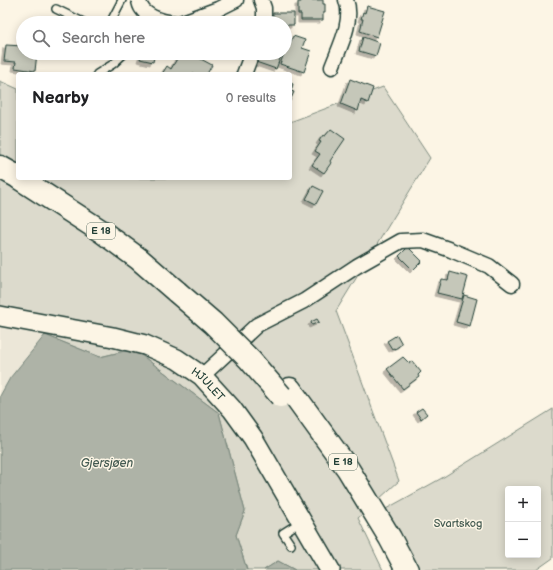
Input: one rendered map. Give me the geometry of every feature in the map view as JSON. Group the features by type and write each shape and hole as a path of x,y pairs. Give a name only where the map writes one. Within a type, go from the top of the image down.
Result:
{"highway":[{"path":"0,154 16,163"},
{"name":"E 18","path":"0,167 16,177"},
{"name":"E 18","path":"21,180 101,231 182,289"},
{"name":"E 18","path":"42,180 107,223 142,249 213,323 286,393 309,432 407,570"},
{"name":"E 18","path":"385,541 394,570"}],"main road":[{"name":"HJULET","path":"0,316 113,337 145,345 177,359 202,376 232,409 253,438 330,570"}],"street":[{"path":"139,0 143,16"},
{"path":"199,16 236,0"},
{"path":"260,0 264,8 264,16"},
{"path":"332,68 346,28 348,13 346,0"},
{"path":"245,72 249,60"},
{"path":"202,376 258,325 304,301 357,266 401,241 423,240 451,250 489,266 512,284"}],"lane":[{"path":"114,16 122,0"},
{"path":"56,9 70,16"},
{"path":"100,72 116,60"},
{"path":"291,544 283,533 302,521"}],"shaded area":[{"path":"0,316 46,325 45,335 10,378 0,396"}],"green space":[{"path":"0,81 16,88 16,180 292,180 292,121 383,87 430,158 336,311 399,481 358,518 383,570 295,570 278,561 264,570 247,570 236,535 245,511 219,413 133,349 100,357 45,335 46,325 0,316"},
{"name":"Svartskog","path":"553,409 553,558 536,570 420,570 384,510 442,478"}],"water":[{"name":"Gjersjøen","path":"45,335 100,357 133,349 219,413 245,511 236,535 247,570 0,570 0,396 10,378"},
{"path":"278,561 295,570 264,570"}],"building":[{"path":"301,0 323,0 323,4 325,4 325,13 323,13 323,20 301,20 301,14 298,14 298,2 301,2"},
{"path":"367,6 385,11 377,37 360,31 363,19 361,19"},
{"path":"273,13 294,13 294,25 292,25 292,16 273,16"},
{"path":"293,36 305,40 302,48 311,51 304,72 280,64 282,60 292,60"},
{"path":"363,37 380,43 376,56 359,51"},
{"path":"6,45 16,46 16,60 36,60 35,71 15,68 16,62 4,61"},
{"path":"176,60 203,60 212,65 208,72 163,72 167,66 171,69"},
{"path":"257,60 279,60 276,69 256,62"},
{"path":"350,79 373,88 368,103 361,100 358,111 341,104"},
{"path":"331,129 345,139 330,161 331,163 324,173 312,165 320,154 315,151 321,142 319,141 323,135 325,136"},
{"path":"313,186 323,191 316,204 306,199"},
{"path":"408,247 422,261 413,270 399,256"},
{"path":"450,272 468,277 462,299 437,293 441,279 448,280"},
{"path":"464,295 477,299 470,326 456,322"},
{"path":"317,319 319,322 312,325 311,322"},
{"path":"397,335 402,344 395,349 392,349 387,341"},
{"path":"403,357 409,363 412,361 421,372 418,375 419,377 403,389 387,369"},
{"path":"422,408 427,414 421,419 416,412"}]}
